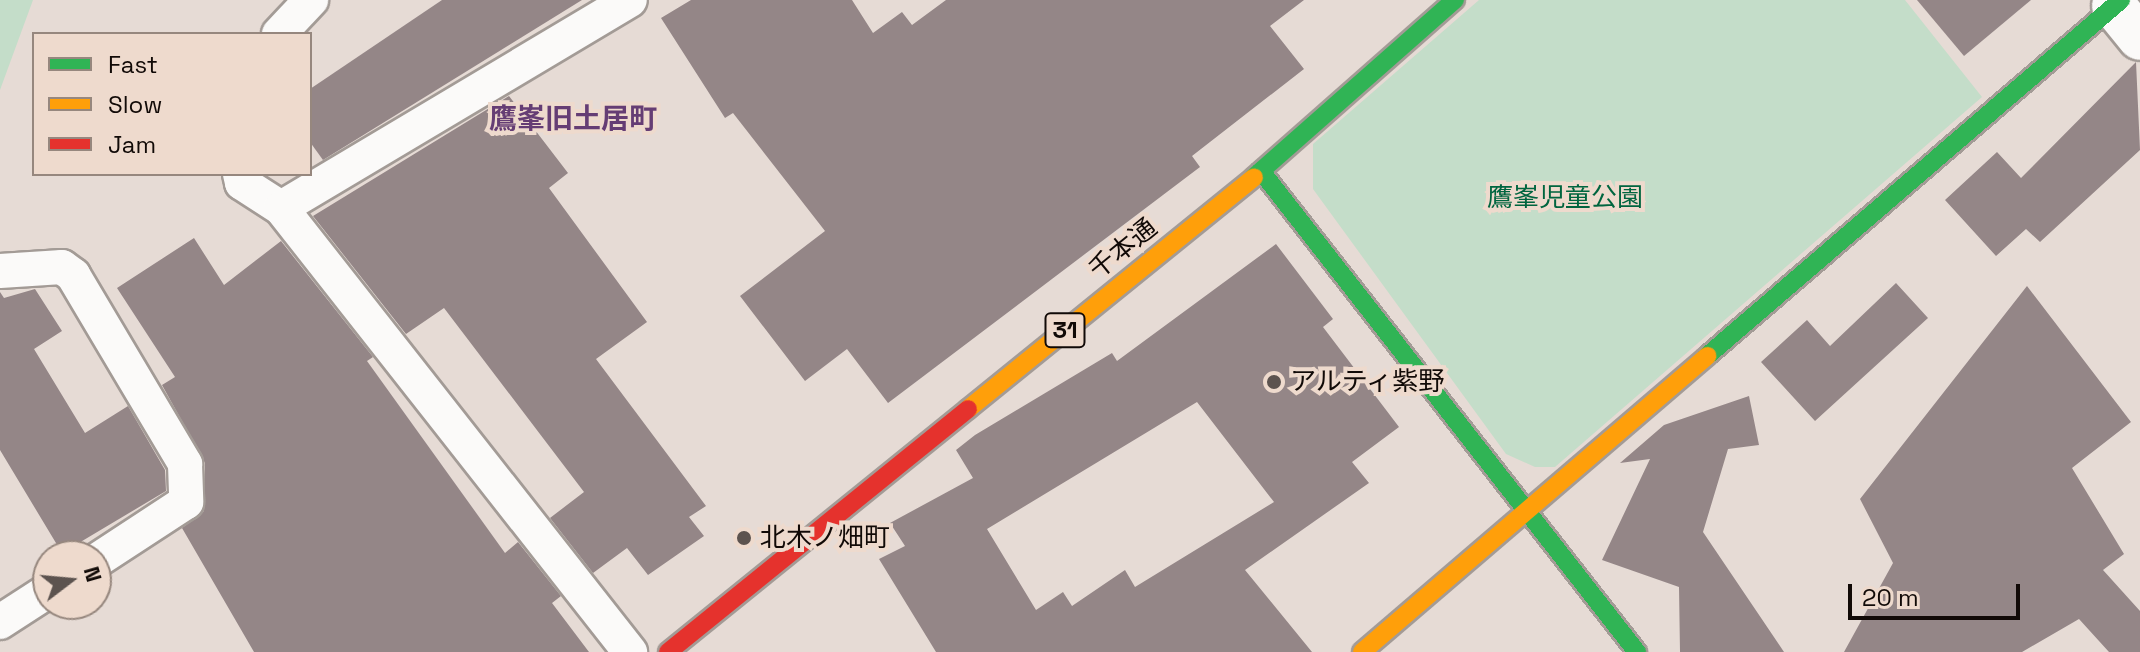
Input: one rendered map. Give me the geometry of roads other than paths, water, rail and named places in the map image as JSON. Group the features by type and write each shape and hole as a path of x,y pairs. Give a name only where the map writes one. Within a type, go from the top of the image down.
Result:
{"street":[{"name":"千本通","path":"668,652 1261,171 1455,0"},
{"path":"1362,652 1527,511 2125,15"},
{"path":"1261,171 1637,652"}],"lane":[{"path":"281,32 311,0"},
{"path":"281,208 630,0"},
{"path":"240,176 242,183 281,208 630,652"},
{"path":"0,271 62,267 73,275 185,464 186,502 112,551"},
{"path":"0,622 32,601"}],"place":[{"name":"アルティ紫野","path":"1274,382"},
{"name":"北木ノ畑町","path":"744,538"}],"district":[{"name":"鷹峯旧土居町","path":"573,118"}],"park label":[{"name":"鷹峯児童公園","path":"1565,198"}]}
